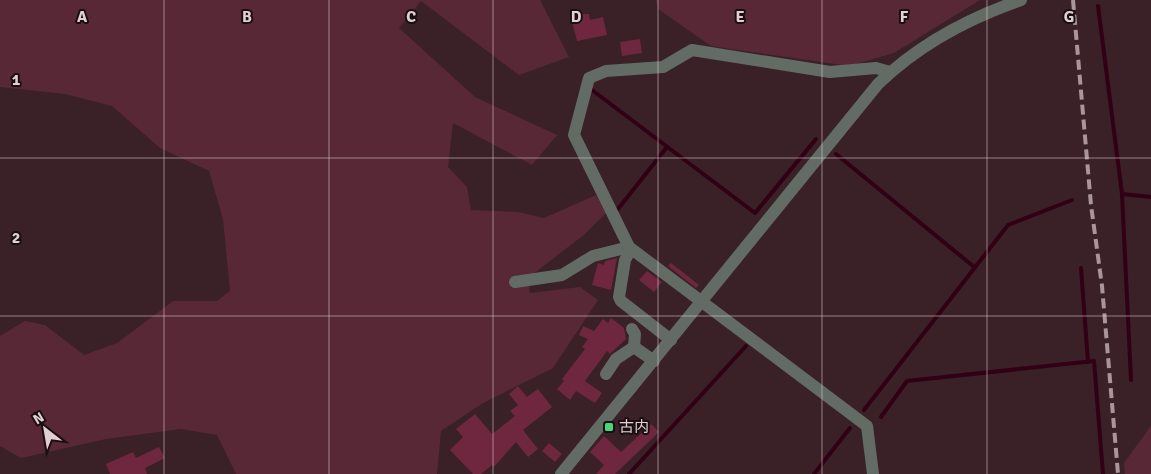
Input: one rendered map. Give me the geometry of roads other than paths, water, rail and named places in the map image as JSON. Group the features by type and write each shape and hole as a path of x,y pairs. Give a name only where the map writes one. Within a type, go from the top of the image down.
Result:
{"street":[{"path":"561,474 878,84 890,72 928,45 958,27 995,9 1021,0"},
{"path":"873,474 867,426 630,248 574,136 589,78 606,71 663,68 692,50 830,72 876,68 890,72"},
{"path":"514,282 562,275 593,256 630,248"},
{"path":"630,248 625,260 619,297 671,340"},
{"path":"632,330 635,334 634,347"},
{"path":"634,347 654,361"},
{"path":"606,374 616,359 634,347"}],"waterway":[{"path":"1098,6 1122,194 1131,380"},
{"path":"592,90 755,213 816,139"},
{"path":"618,209 667,147"},
{"path":"836,154 973,266"},
{"path":"1122,194 1151,197"},
{"path":"864,410 1008,225 1072,200"},
{"path":"1081,268 1088,362"},
{"path":"629,474 746,346"},
{"path":"881,417 907,381 1094,361 1103,474"},
{"path":"814,474 850,428"}],"railway":[{"path":"1073,0 1091,205 1102,286 1118,474"}],"place":[{"name":"古内","path":"609,427"}]}
